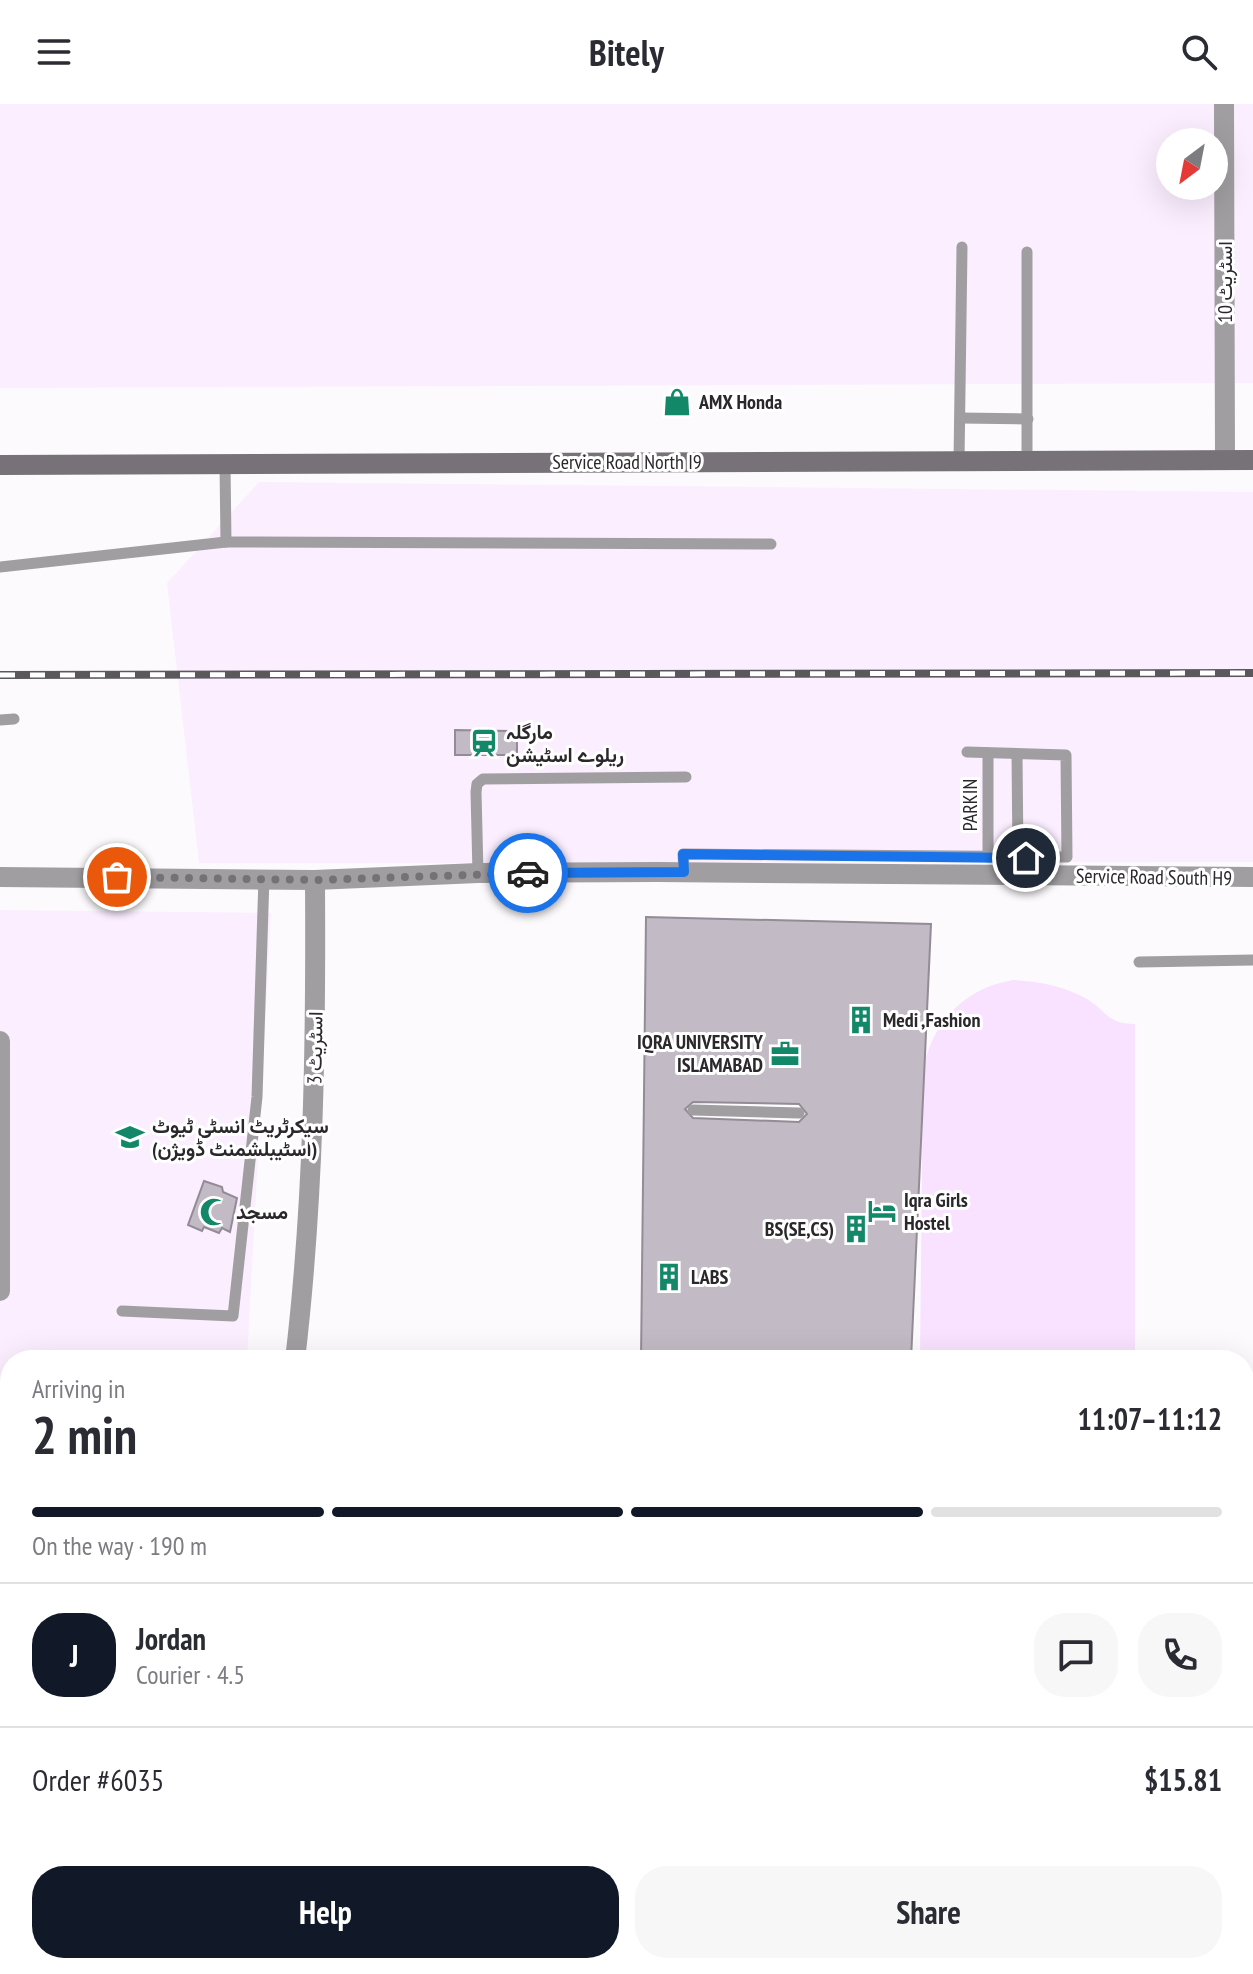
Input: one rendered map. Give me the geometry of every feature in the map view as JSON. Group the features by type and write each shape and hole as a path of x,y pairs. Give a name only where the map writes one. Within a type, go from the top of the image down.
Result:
{"main road":[{"name":"Service Road North I9","path":"0,465 1253,460"}],"street":[{"name":"اسٹریٹ 10","path":"1224,104 1225,460"},
{"name":"Service Road South H9","path":"0,877 264,877 315,880 684,863 1253,877"},
{"name":"اسٹریٹ 3","path":"296,1350 306,1272 316,1063 315,880"},
{"path":"0,1041 0,1291"}],"lane":[{"path":"959,461 962,247"},
{"path":"1027,252 1027,460"},
{"path":"960,418 1028,419"},
{"path":"225,464 226,542"},
{"path":"0,567 226,542 771,544"},
{"path":"0,720 14,719"},
{"path":"684,863 1067,857 1066,755 967,752"},
{"name":"PARKIN","path":"988,753 988,857"},
{"path":"1017,754 1022,858"},
{"path":"478,873 476,792 477,784 483,779 686,777"},
{"path":"122,1311 233,1316 257,1097 264,877"},
{"path":"1139,962 1253,960"},
{"path":"693,1110 799,1113"}],"shaded area":[{"path":"0,104 1253,104 1253,383 0,388"},
{"name":"مارگلہ ریلوے اسٹیشن","path":"259,482 1253,492 1253,862 199,863 167,583"},
{"name":"سیکرٹریٹ انسٹی ٹیوٹ (اسٹیبلشمنٹ ڈویژن)","path":"0,910 271,913 248,1350 0,1350"},
{"path":"1013,980 1060,988 1087,999 1113,1019 1135,1024 1135,1350 920,1350 923,1069 943,1022 966,999 996,984"}],"building":[{"path":"455,730 517,731 517,755 455,755"},
{"name":"IQRA UNIVERSITY ISLAMABAD","path":"646,917 931,924 911,1350 641,1350","holes":["693,1102 799,1104 807,1114 799,1122 693,1118 685,1109"]},
{"name":"مسجد","path":"204,1181 222,1187 223,1192 237,1198 230,1232 222,1228 219,1233 204,1227 202,1231 188,1225"}],"railway":[{"path":"0,675 1253,673"}],"way so far":[{"path":"117,877 315,880 528,873"}],"place":[{"name":"AMX Honda","path":"677,402"},
{"name":"مارگلہ ریلوے اسٹیشن","path":"484,743"},
{"name":"Medi ,Fashion","path":"861,1020"},
{"name":"IQRA UNIVERSITY ISLAMABAD","path":"785,1054"},
{"name":"سیکرٹریٹ انسٹی ٹیوٹ (اسٹیبلشمنٹ ڈویژن)","path":"130,1137"},
{"name":"Iqra Girls Hostel","path":"882,1211"},
{"name":"مسجد","path":"214,1212"},
{"name":"BS(SE,CS)","path":"856,1229"},
{"name":"LABS","path":"669,1277"}],"route":[{"path":"528,873 684,872 683,854 1026,858"}]}
